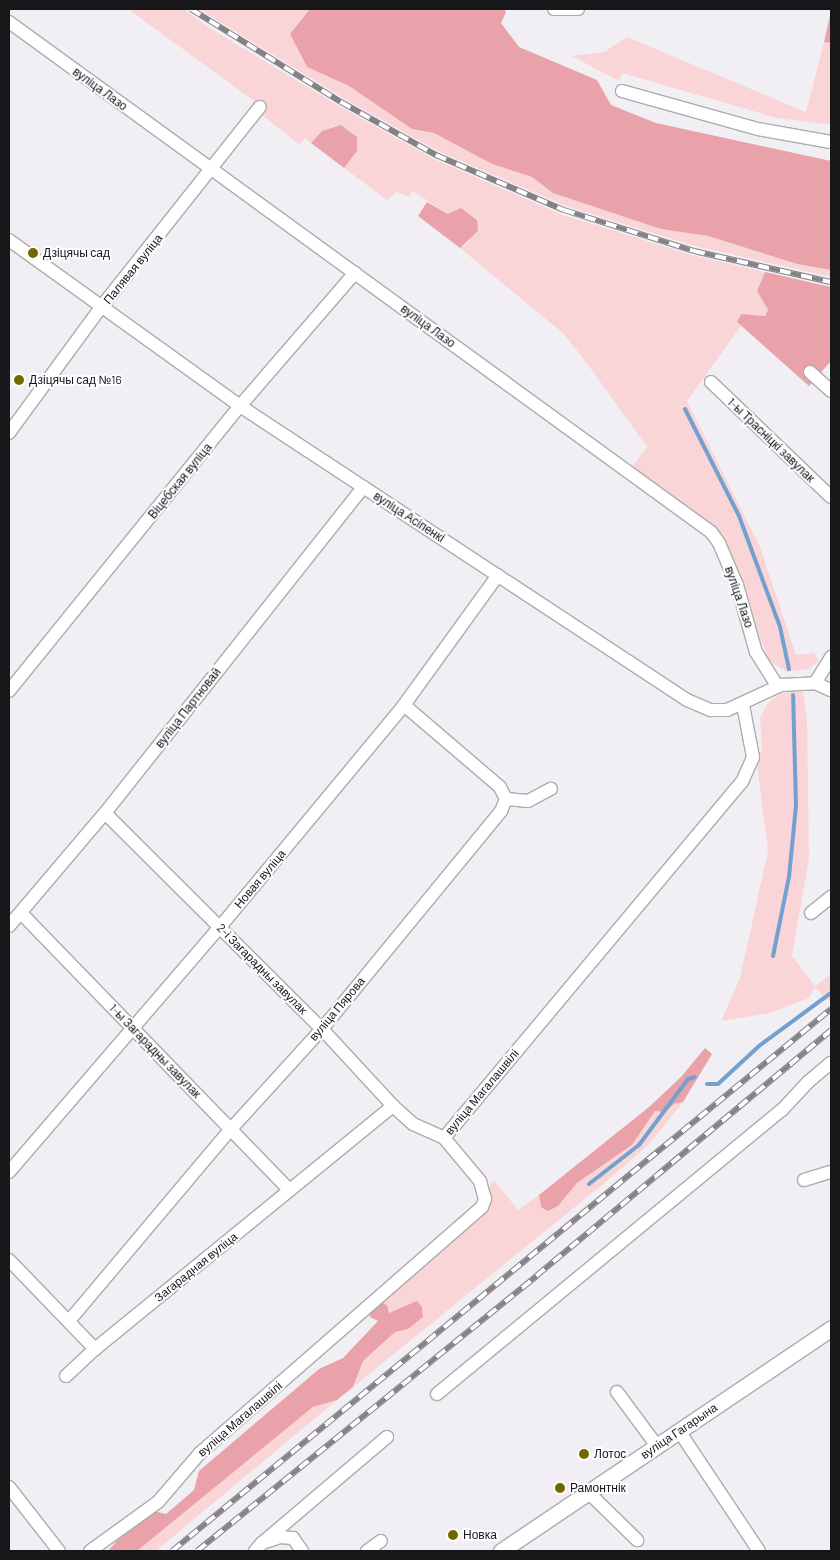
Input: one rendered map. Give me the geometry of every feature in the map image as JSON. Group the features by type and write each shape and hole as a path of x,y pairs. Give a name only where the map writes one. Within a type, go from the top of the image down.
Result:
{"main road":[{"name":"вуліца Гагарына","path":"501,1551 831,1328"}],"street":[{"path":"554,9 578,9"},
{"name":"вуліца Лазо","path":"9,22 711,532 719,543 737,585 756,652 777,686"},
{"path":"622,91 758,129 831,142"},
{"name":"Палявая вуліца","path":"9,433 102,306 212,171 260,107"},
{"name":"вуліца Асіпенкі","path":"9,240 240,406 686,700 711,710 727,710 743,705 777,686 815,683 831,690"},
{"name":"Віцебская вуліца","path":"9,691 240,406 355,273"},
{"path":"810,372 831,391"},
{"name":"1-ы Трасніцкі завулак","path":"711,382 831,497"},
{"name":"вуліца Партновай","path":"9,926 105,814 363,487"},
{"name":"Новая вуліца","path":"9,1172 220,927 404,705 498,576"},
{"path":"815,683 831,657"},
{"path":"404,705 500,787 506,799 528,801 551,790"},
{"name":"вуліца Магалашвілі","path":"90,1551 158,1502 200,1453 475,1216 482,1207 484,1189 444,1138 742,782 753,756 743,705"},
{"name":"вуліца Пярова","path":"70,1321 230,1130 322,1029 502,811 506,799"},
{"name":"2-і Загарадны завулак","path":"105,814 322,1029 393,1106 413,1124 444,1138"},
{"path":"811,913 831,897"},
{"name":"1-ы Загарадны завулак","path":"21,913 289,1190"},
{"path":"438,1394 782,1110 808,1082 831,1063"},
{"name":"Загарадная вуліца","path":"66,1376 95,1349 393,1106"},
{"path":"804,1180 831,1172"},
{"path":"9,1260 95,1349"},
{"path":"617,1392 657,1446"},
{"path":"679,1431 759,1551"},
{"path":"259,1547 387,1437"},
{"path":"9,1487 60,1551"},
{"path":"588,1492 637,1540"},
{"path":"259,1547 280,1537 293,1538 302,1551"},
{"path":"367,1551 381,1541"}],"shaded area":[{"path":"128,9 184,9 208,27 339,106 434,159 563,215 692,255 765,272 757,291 768,310 765,316 737,322 741,326 687,401 760,547 796,655 814,653 819,661 808,669 787,672 769,661 724,540 632,467 647,447 586,362 564,334 460,248 470,241 448,214 413,191 408,197 397,192 387,200 344,168 357,151 357,137 341,125 322,131 311,143 305,138 300,145 251,106 254,101"},
{"path":"199,9 310,9 290,34 307,67 349,86 412,129 434,133 492,164 532,177 553,193 661,229 708,236 797,264 831,270 831,277 695,246 566,206 438,151 343,98"},
{"path":"310,9 504,9 506,12 501,23 519,47 597,80 611,105 656,123 831,161 831,270 797,264 708,236 661,229 553,193 532,177 492,164 434,133 412,129 349,86 307,67 290,34"},
{"path":"831,11 831,43 824,42"},
{"path":"627,37 806,112 824,42 831,43 831,125 777,118 622,73 619,81 572,56 604,52"},
{"path":"341,125 357,137 357,151 344,168 311,143 322,131"},
{"path":"427,202 448,214 461,208 477,220 478,231 460,248 418,216"},
{"path":"765,272 831,287 831,361 809,386 737,322 741,314 765,316 768,310 757,291"},
{"path":"803,691 807,717 809,859 792,956 815,986 831,974 831,999 828,1001 815,987 809,998 770,1013 721,1021 740,978 768,851 757,764 762,748 760,718 768,703 781,693"},
{"path":"705,1048 712,1054 683,1102 674,1104 665,1112 655,1111 632,1145 577,1183 558,1206 548,1211 541,1207 539,1195 649,1107 681,1077"},
{"path":"683,1102 650,1143 608,1180 353,1387 363,1361 395,1332 408,1329 379,1302 459,1234 494,1180 518,1210 539,1195 541,1207 558,1206 577,1183 632,1145 655,1111 665,1112 674,1104"},
{"path":"417,1301 422,1307 423,1317 408,1329 395,1332 363,1361 353,1387 337,1400 313,1407 137,1551 108,1551 121,1536 153,1511 166,1514 194,1490 199,1471 319,1369 343,1358 378,1321 370,1317 369,1310 379,1302 387,1305 389,1313"},
{"path":"337,1400 156,1551 137,1551 313,1407"}],"waterway":[{"path":"685,409 739,516 780,627 789,669"},
{"path":"773,956 789,877 796,806 793,695"},
{"path":"707,1084 718,1084 759,1046 831,993"},
{"path":"589,1184 639,1145 688,1079 695,1077"}],"railway":[{"path":"191,9 341,102 436,155 564,210 694,251 831,282"},
{"path":"172,1551 831,1009"},
{"path":"197,1551 536,1276 831,1030"}],"place":[{"name":"Дзіцячы сад","path":"33,253"},
{"name":"Дзіцячы сад №16","path":"19,380"},
{"name":"Лотос","path":"584,1454"},
{"name":"Рамонтнік","path":"560,1488"},
{"name":"Новка","path":"453,1535"}]}
